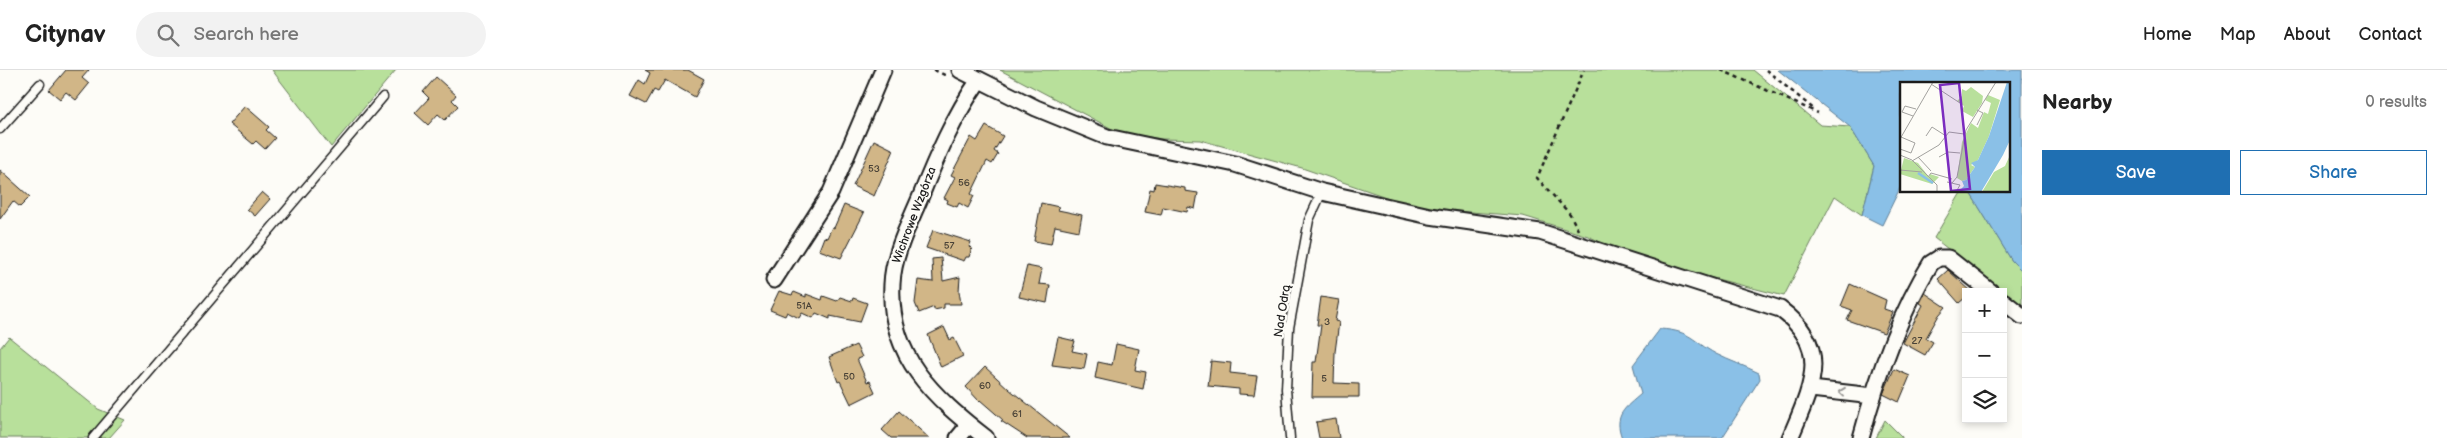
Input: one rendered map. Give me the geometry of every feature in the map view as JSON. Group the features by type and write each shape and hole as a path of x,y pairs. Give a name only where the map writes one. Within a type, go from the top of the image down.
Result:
{"street":[{"path":"774,280 831,192 883,70"},
{"path":"960,70 1071,124 1107,137 1235,164 1322,192 1430,216 1540,232 1780,309 1802,328 1811,347 1814,361 1811,389 1790,438"},
{"name":"Wichrowe Wzgórza","path":"979,80 936,156 899,254 892,284 895,319 908,359 918,376 969,425 986,438"},
{"path":"1861,438 1873,396 1910,302 1931,262 1939,258 1948,258 1986,288"},
{"path":"2007,304 2022,316"},
{"path":"1811,389 1873,396"},
{"path":"958,438 969,425"}],"lane":[{"path":"0,129 40,84"},
{"path":"93,438 383,97"},
{"name":"Nad Odrą","path":"1290,438 1286,389 1289,328 1309,220 1322,192"}],"path":[{"path":"1584,70 1537,178 1570,214 1587,246"},
{"path":"1721,70 1818,112 1766,70"}],"green space":[{"path":"272,70 396,70 331,147"},
{"path":"1000,70 1753,70 1820,125 1850,127 1874,166 1862,215 1835,196 1784,296 1634,258 1588,236 1523,216 1418,208 1302,168 1200,140 1162,139 1118,132"},
{"path":"1961,192 1970,192 2012,261 2022,271 2022,307 2007,295 2007,288 1998,288 1934,238"},
{"path":"9,337 98,409 125,420 109,438 0,438 0,348"},
{"path":"1885,420 1902,437 1902,438 1876,438"}],"water":[{"path":"1778,70 2022,70 2022,271 2012,261 1970,192 2010,192 2010,82 1900,82 1900,188 1882,225 1862,215 1874,166 1850,127"},
{"path":"1660,329 1685,334 1716,354 1759,373 1760,379 1722,438 1622,438 1619,423 1622,413 1641,394 1633,365"}],"building":[{"path":"66,70 89,70 82,78 89,84 76,100 66,92 60,99 49,90"},
{"path":"645,70 688,70 704,79 695,97 665,80 658,92 654,90 646,104 630,96 639,80 645,84 650,73"},
{"path":"436,77 456,95 452,100 458,106 445,120 438,114 428,125 415,113 429,98 423,92"},
{"path":"245,106 269,127 266,130 275,138 265,149 256,141 253,144 229,124"},
{"path":"986,126 1003,136 994,151 998,154 992,164 987,161 971,194 974,196 968,208 959,203 957,207 947,203 948,200 944,198 955,177 951,175 971,137 977,141"},
{"path":"874,140 894,150 874,196 853,186"},
{"path":"0,170 30,197 20,207 13,201 0,219"},
{"path":"1155,183 1185,188 1185,191 1198,193 1195,209 1188,207 1187,212 1163,207 1161,215 1145,212 1150,189 1154,190"},
{"path":"262,192 270,199 255,216 247,209"},
{"path":"1041,203 1059,207 1058,210 1082,215 1079,231 1055,226 1051,244 1034,241"},
{"path":"844,205 864,213 841,258 819,250 824,237 827,238 832,227 834,228"},
{"path":"933,230 971,242 969,247 972,248 969,257 966,257 964,261 926,248"},
{"path":"941,258 943,281 960,277 959,291 961,304 944,304 944,308 934,310 934,307 919,313 915,303 918,280 933,282 932,259"},
{"path":"1027,266 1042,269 1039,284 1050,285 1047,303 1019,297"},
{"path":"1948,270 1968,288 1962,288 1962,300 1959,303 1938,279"},
{"path":"1850,284 1886,300 1884,309 1893,312 1884,333 1847,320 1852,310 1841,306"},
{"path":"779,291 792,295 794,292 806,297 806,294 822,300 823,296 837,301 840,297 852,301 853,298 867,303 860,322 830,316 830,319 816,313 813,318 802,313 799,318 787,312 785,316 770,310"},
{"path":"1925,293 1946,307 1939,315 1926,338 1933,342 1925,355 1903,343 1923,305 1920,303"},
{"path":"1321,297 1339,300 1335,321 1339,322 1335,352 1334,383 1359,384 1359,397 1312,397 1313,362 1316,362 1321,325 1317,325"},
{"path":"944,327 950,340 954,338 963,356 941,367 928,335"},
{"path":"1058,337 1075,341 1072,351 1087,354 1084,369 1052,365"},
{"path":"1116,344 1139,349 1135,370 1146,372 1143,389 1095,378 1098,362 1112,365"},
{"path":"856,345 862,357 857,359 867,382 870,381 875,392 851,404 840,381 838,382 829,357"},
{"path":"1211,361 1231,363 1230,373 1257,376 1254,395 1239,394 1239,389 1208,386"},
{"path":"985,367 1070,438 1027,438 1001,421 1003,420 979,401 966,387"},
{"path":"1894,369 1910,376 1899,402 1883,394"},
{"path":"899,411 929,438 891,438 882,430"},
{"path":"1336,419 1339,438 1319,438 1316,422"}]}
